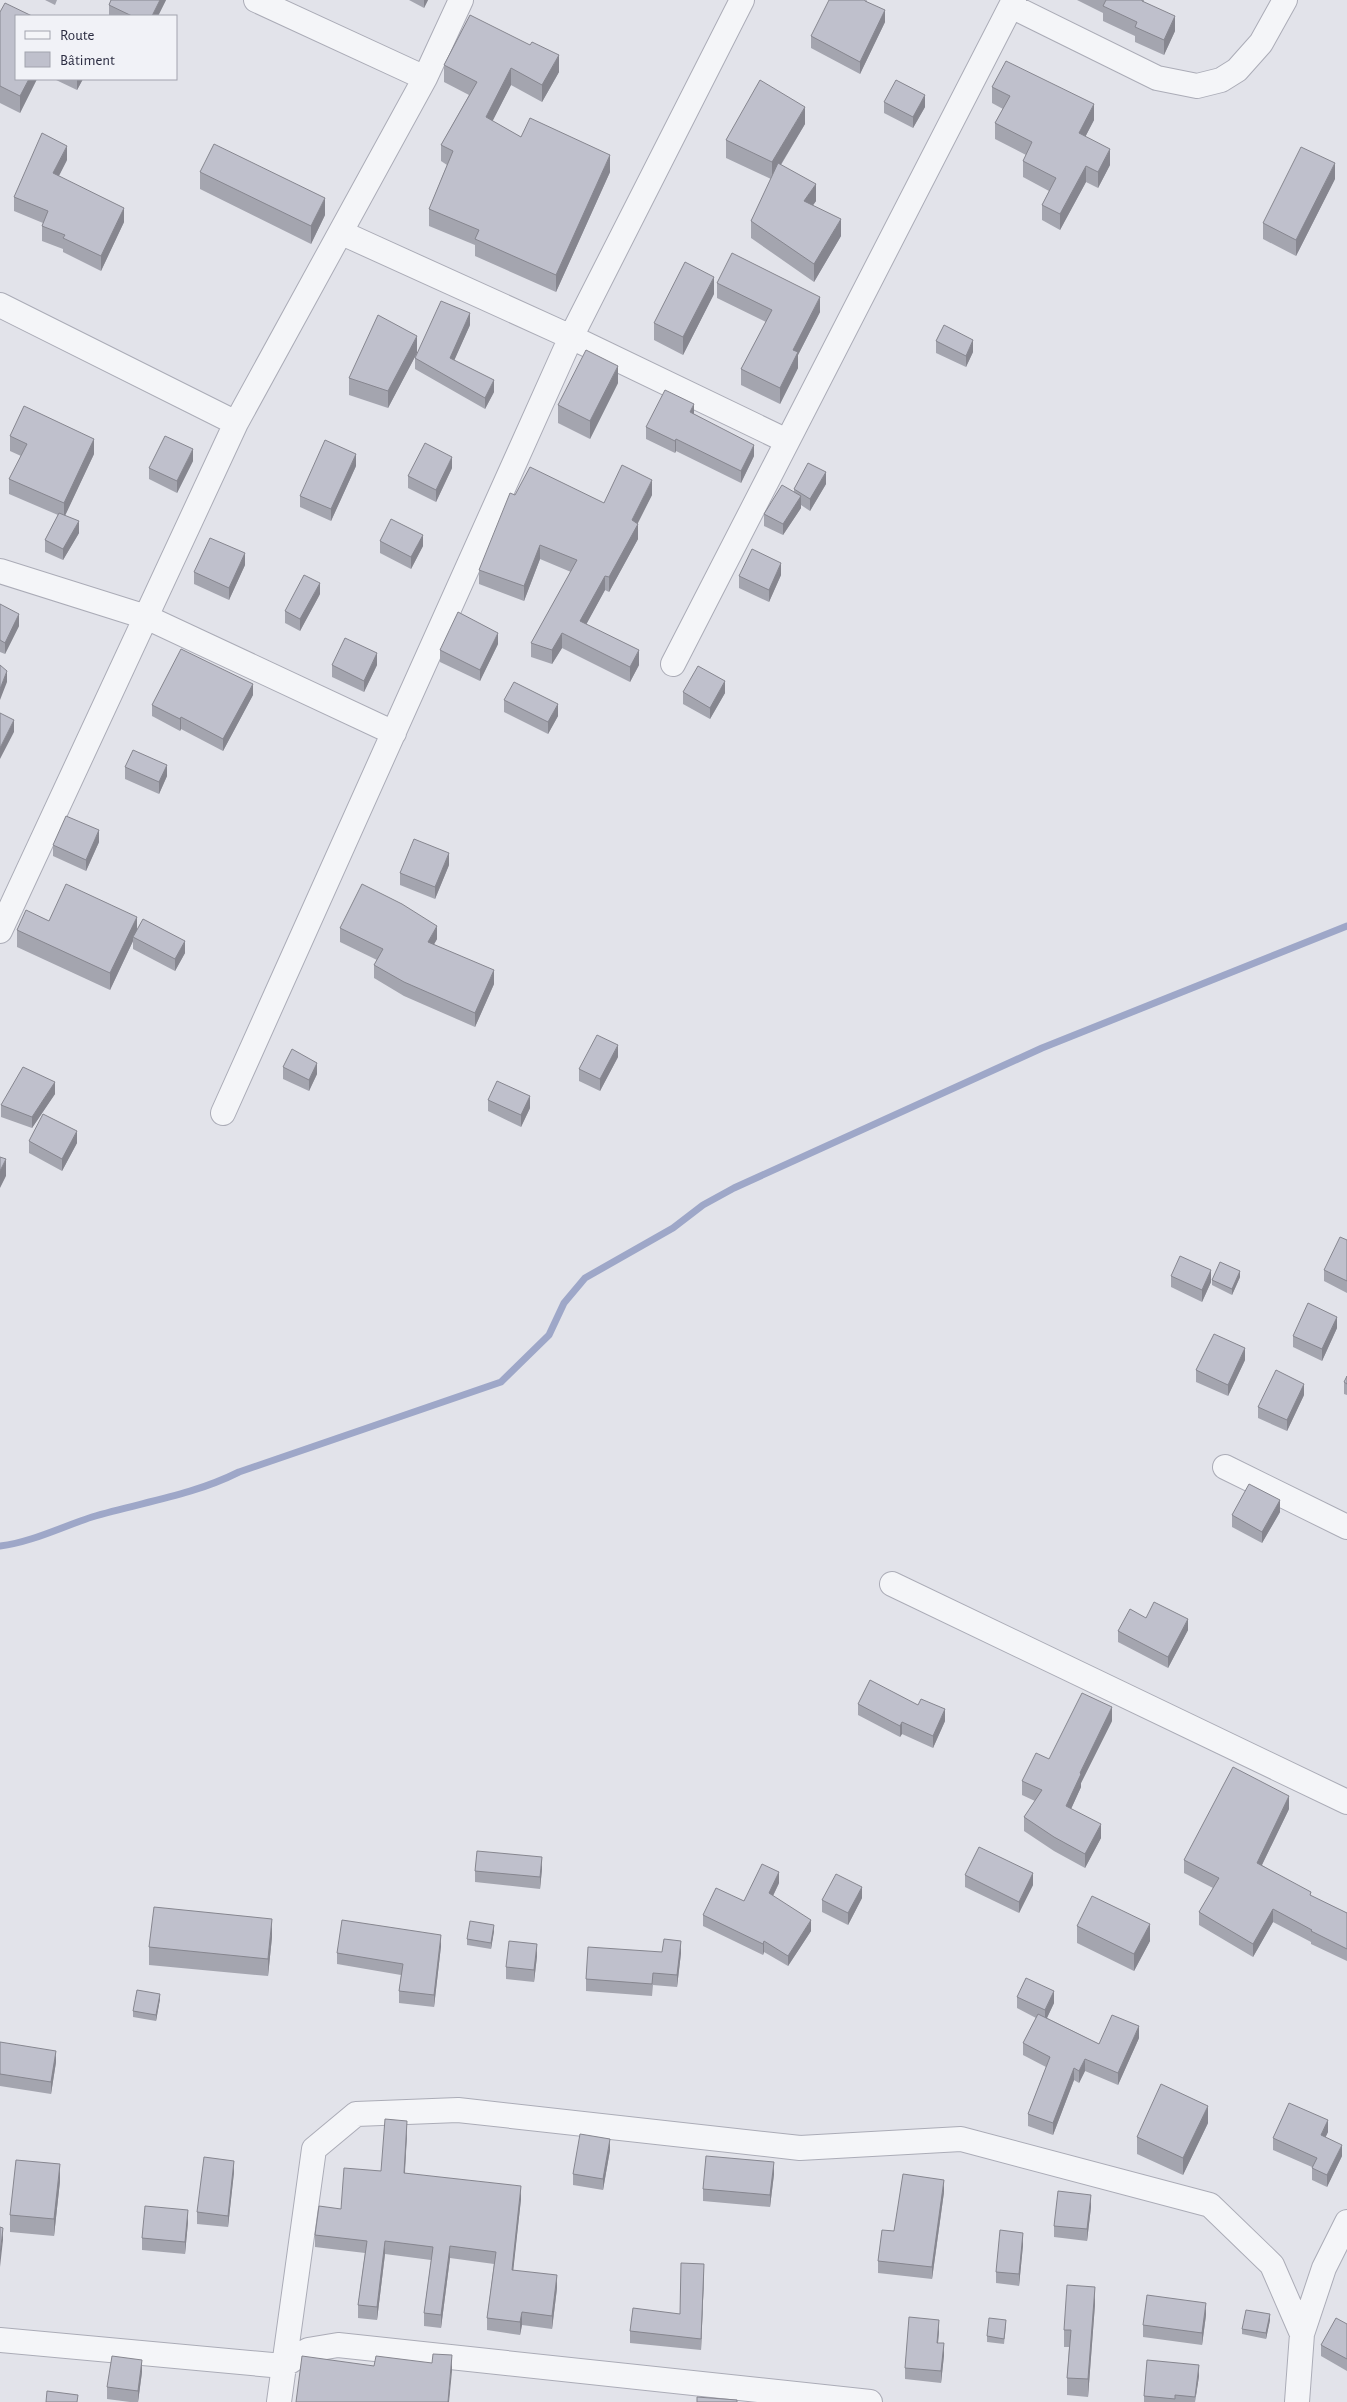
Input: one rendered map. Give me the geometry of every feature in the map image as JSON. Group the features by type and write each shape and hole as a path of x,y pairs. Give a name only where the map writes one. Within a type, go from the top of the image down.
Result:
{"street":[{"path":"256,0 425,78"},
{"path":"0,931 236,423 342,233 425,78 461,0"},
{"path":"222,1113 571,337 742,0"},
{"path":"674,664 1012,3 1157,78 1197,86 1222,80 1237,70 1261,43 1285,0"},
{"path":"342,233 571,337 787,441"},
{"path":"0,305 236,423"},
{"path":"0,571 146,617 394,733"},
{"path":"1225,1467 1347,1527"},
{"path":"892,1584 1347,1802"},
{"path":"279,2402 314,2149 356,2114 458,2110 800,2148 961,2139 970,2141 1210,2206 1272,2264 1302,2334"},
{"path":"1297,2402 1302,2334 1324,2268 1347,2222"},
{"path":"0,2340 283,2366 308,2350 338,2345 870,2402"}],"building":[{"path":"111,0 160,0 152,15 130,15 109,5"},
{"path":"829,0 865,0 885,10 860,62 811,36"},
{"path":"1106,0 1142,0 1175,16 1164,40 1135,27 1137,22 1103,6"},
{"path":"5,3 30,15 15,15 15,80 28,80 20,96 0,86 0,12"},
{"path":"470,15 530,45 532,42 559,55 542,85 511,68 486,117 521,137 530,118 610,155 556,275 475,239 479,230 429,209 453,151 441,145 477,82 444,65"},
{"path":"1006,61 1094,104 1079,133 1110,149 1098,172 1086,166 1060,214 1042,205 1056,178 1023,161 1032,142 995,123 1010,96 992,87"},
{"path":"760,80 805,107 772,162 726,140"},
{"path":"896,80 925,95 913,117 884,102"},
{"path":"42,133 67,146 53,173 124,208 101,256 63,238 65,235 42,226 48,211 14,197"},
{"path":"214,144 325,198 311,226 200,172"},
{"path":"1301,147 1335,163 1296,240 1263,223"},
{"path":"778,163 816,184 804,201 841,219 814,264 751,221"},
{"path":"732,253 820,297 793,350 798,352 780,388 741,369 772,310 717,283"},
{"path":"685,262 714,277 683,337 654,323"},
{"path":"441,301 470,313 450,358 494,380 485,398 415,358"},
{"path":"378,315 417,336 388,391 349,378"},
{"path":"944,325 973,340 966,356 936,341"},
{"path":"586,350 618,366 590,421 558,405"},
{"path":"665,390 694,404 690,412 754,445 741,471 676,439 675,441 646,427"},
{"path":"24,406 94,439 64,503 9,479 27,444 10,436"},
{"path":"165,436 193,449 177,481 149,468"},
{"path":"325,440 356,454 331,509 300,496"},
{"path":"425,443 452,457 436,490 408,476"},
{"path":"808,463 826,472 810,499 794,489"},
{"path":"622,465 652,480 632,520 638,524 609,577 605,576 580,621 639,650 630,667 562,633 552,650 531,643 577,560 540,545 524,586 479,570 510,493 515,495 530,467 604,503"},
{"path":"782,485 801,496 783,524 764,514"},
{"path":"59,513 79,521 63,549 45,540"},
{"path":"391,519 423,535 411,557 380,541"},
{"path":"210,538 245,553 229,588 194,572"},
{"path":"752,549 781,563 769,590 739,576"},
{"path":"304,575 320,583 300,619 285,611"},
{"path":"0,604 19,614 5,643 0,640"},
{"path":"458,612 498,633 480,670 440,650"},
{"path":"345,638 377,653 364,681 332,665"},
{"path":"181,649 253,684 223,739 181,717 180,719 152,705"},
{"path":"0,665 7,671 0,689"},
{"path":"698,666 725,681 710,708 683,692"},
{"path":"514,682 558,704 548,722 504,700"},
{"path":"0,713 14,720 0,748"},
{"path":"133,750 167,765 159,782 125,767"},
{"path":"66,816 99,830 86,860 53,845"},
{"path":"414,839 449,853 435,887 400,873"},
{"path":"66,884 137,917 110,973 17,930 26,910 49,921"},
{"path":"362,884 402,904 437,926 428,942 494,970 475,1013 404,982 374,965 383,949 340,928"},
{"path":"143,919 185,941 175,959 133,937"},
{"path":"597,1035 618,1045 600,1079 579,1069"},
{"path":"292,1049 317,1063 309,1080 283,1067"},
{"path":"23,1067 55,1082 32,1117 1,1105"},
{"path":"497,1081 530,1096 521,1115 488,1100"},
{"path":"43,1114 77,1131 62,1159 29,1141"},
{"path":"0,1157 6,1159 0,1171"},
{"path":"1340,1237 1347,1240 1347,1281 1324,1270"},
{"path":"1180,1256 1211,1270 1202,1290 1171,1276"},
{"path":"1220,1262 1240,1271 1232,1289 1212,1280"},
{"path":"1308,1303 1337,1317 1322,1349 1293,1336"},
{"path":"1214,1334 1245,1348 1228,1385 1196,1370"},
{"path":"1276,1370 1304,1384 1287,1420 1258,1407"},
{"path":"1249,1484 1280,1500 1262,1532 1232,1515"},
{"path":"1154,1602 1188,1619 1168,1657 1118,1631 1130,1609 1146,1618"},
{"path":"870,1680 918,1705 921,1699 945,1709 933,1736 902,1722 900,1726 858,1704"},
{"path":"1082,1693 1112,1707 1066,1806 1101,1824 1085,1854 1054,1837 1024,1817 1042,1790 1022,1781 1036,1753 1049,1759"},
{"path":"1233,1767 1289,1796 1257,1863 1311,1892 1310,1895 1347,1913 1347,1949 1273,1909 1253,1944 1199,1912 1219,1878 1184,1860"},
{"path":"979,1847 1033,1873 1019,1902 965,1875"},
{"path":"477,1851 542,1857 540,1877 475,1871"},
{"path":"762,1864 779,1872 769,1893 811,1920 788,1956 764,1941 763,1944 703,1915 716,1888 744,1901"},
{"path":"836,1874 862,1887 848,1913 822,1900"},
{"path":"1092,1896 1150,1924 1134,1954 1077,1926"},
{"path":"154,1907 272,1919 268,1959 149,1947"},
{"path":"342,1920 441,1935 434,1995 399,1991 403,1964 337,1953"},
{"path":"470,1921 494,1925 491,1943 467,1939"},
{"path":"664,1939 681,1941 677,1975 653,1973 652,1984 586,1979 588,1947 662,1952"},
{"path":"509,1941 537,1944 534,1970 506,1967"},
{"path":"1026,1978 1054,1991 1045,2010 1017,1997"},
{"path":"137,1990 160,1994 156,2015 133,2011"},
{"path":"1038,2014 1099,2044 1112,2015 1139,2026 1118,2073 1085,2059 1079,2071 1074,2068 1053,2123 1028,2114 1050,2057 1023,2043"},
{"path":"0,2042 56,2051 51,2082 0,2074"},
{"path":"1161,2084 1208,2106 1183,2158 1137,2137"},
{"path":"1289,2103 1328,2120 1321,2135 1342,2145 1327,2175 1312,2168 1317,2158 1273,2138"},
{"path":"385,2119 407,2121 404,2173 521,2186 512,2270 557,2275 552,2316 522,2312 520,2322 487,2318 496,2252 450,2246 441,2315 424,2313 433,2247 385,2241 377,2307 358,2305 367,2241 315,2235 319,2206 341,2209 344,2168 381,2171"},
{"path":"580,2134 610,2139 603,2179 573,2174"},
{"path":"706,2156 774,2162 770,2195 703,2189"},
{"path":"204,2157 234,2161 228,2216 197,2212"},
{"path":"16,2160 60,2164 54,2219 10,2215"},
{"path":"903,2174 944,2180 932,2267 878,2261 882,2230 894,2231"},
{"path":"1058,2191 1091,2195 1087,2229 1054,2226"},
{"path":"145,2206 188,2210 185,2242 142,2238"},
{"path":"0,2227 3,2228 0,2255"},
{"path":"1000,2230 1023,2233 1019,2274 996,2272"},
{"path":"681,2263 704,2264 701,2339 630,2331 633,2308 680,2314"},
{"path":"1067,2285 1095,2287 1088,2379 1067,2378 1071,2330 1064,2330"},
{"path":"1147,2295 1206,2303 1202,2333 1143,2325"},
{"path":"1246,2310 1270,2314 1266,2333 1242,2329"},
{"path":"909,2317 939,2320 937,2343 944,2343 941,2371 905,2368"},
{"path":"989,2318 1006,2320 1004,2339 987,2336"},
{"path":"1336,2318 1347,2324 1347,2359 1321,2345"},
{"path":"433,2354 452,2355 448,2402 296,2402 302,2356 374,2366 376,2356 432,2363"},
{"path":"112,2356 142,2360 138,2391 107,2387"},
{"path":"1147,2360 1199,2365 1195,2397 1175,2395 1175,2399 1144,2396"},
{"path":"47,2391 78,2395 77,2402 46,2402"},
{"path":"697,2397 737,2400 737,2402 697,2402"}],"waterway":[{"path":"0,1546 35,1538 92,1517 203,1487 239,1472 501,1382 549,1335 564,1303 585,1278 673,1228 703,1205 734,1188 1042,1048 1347,926"}]}
